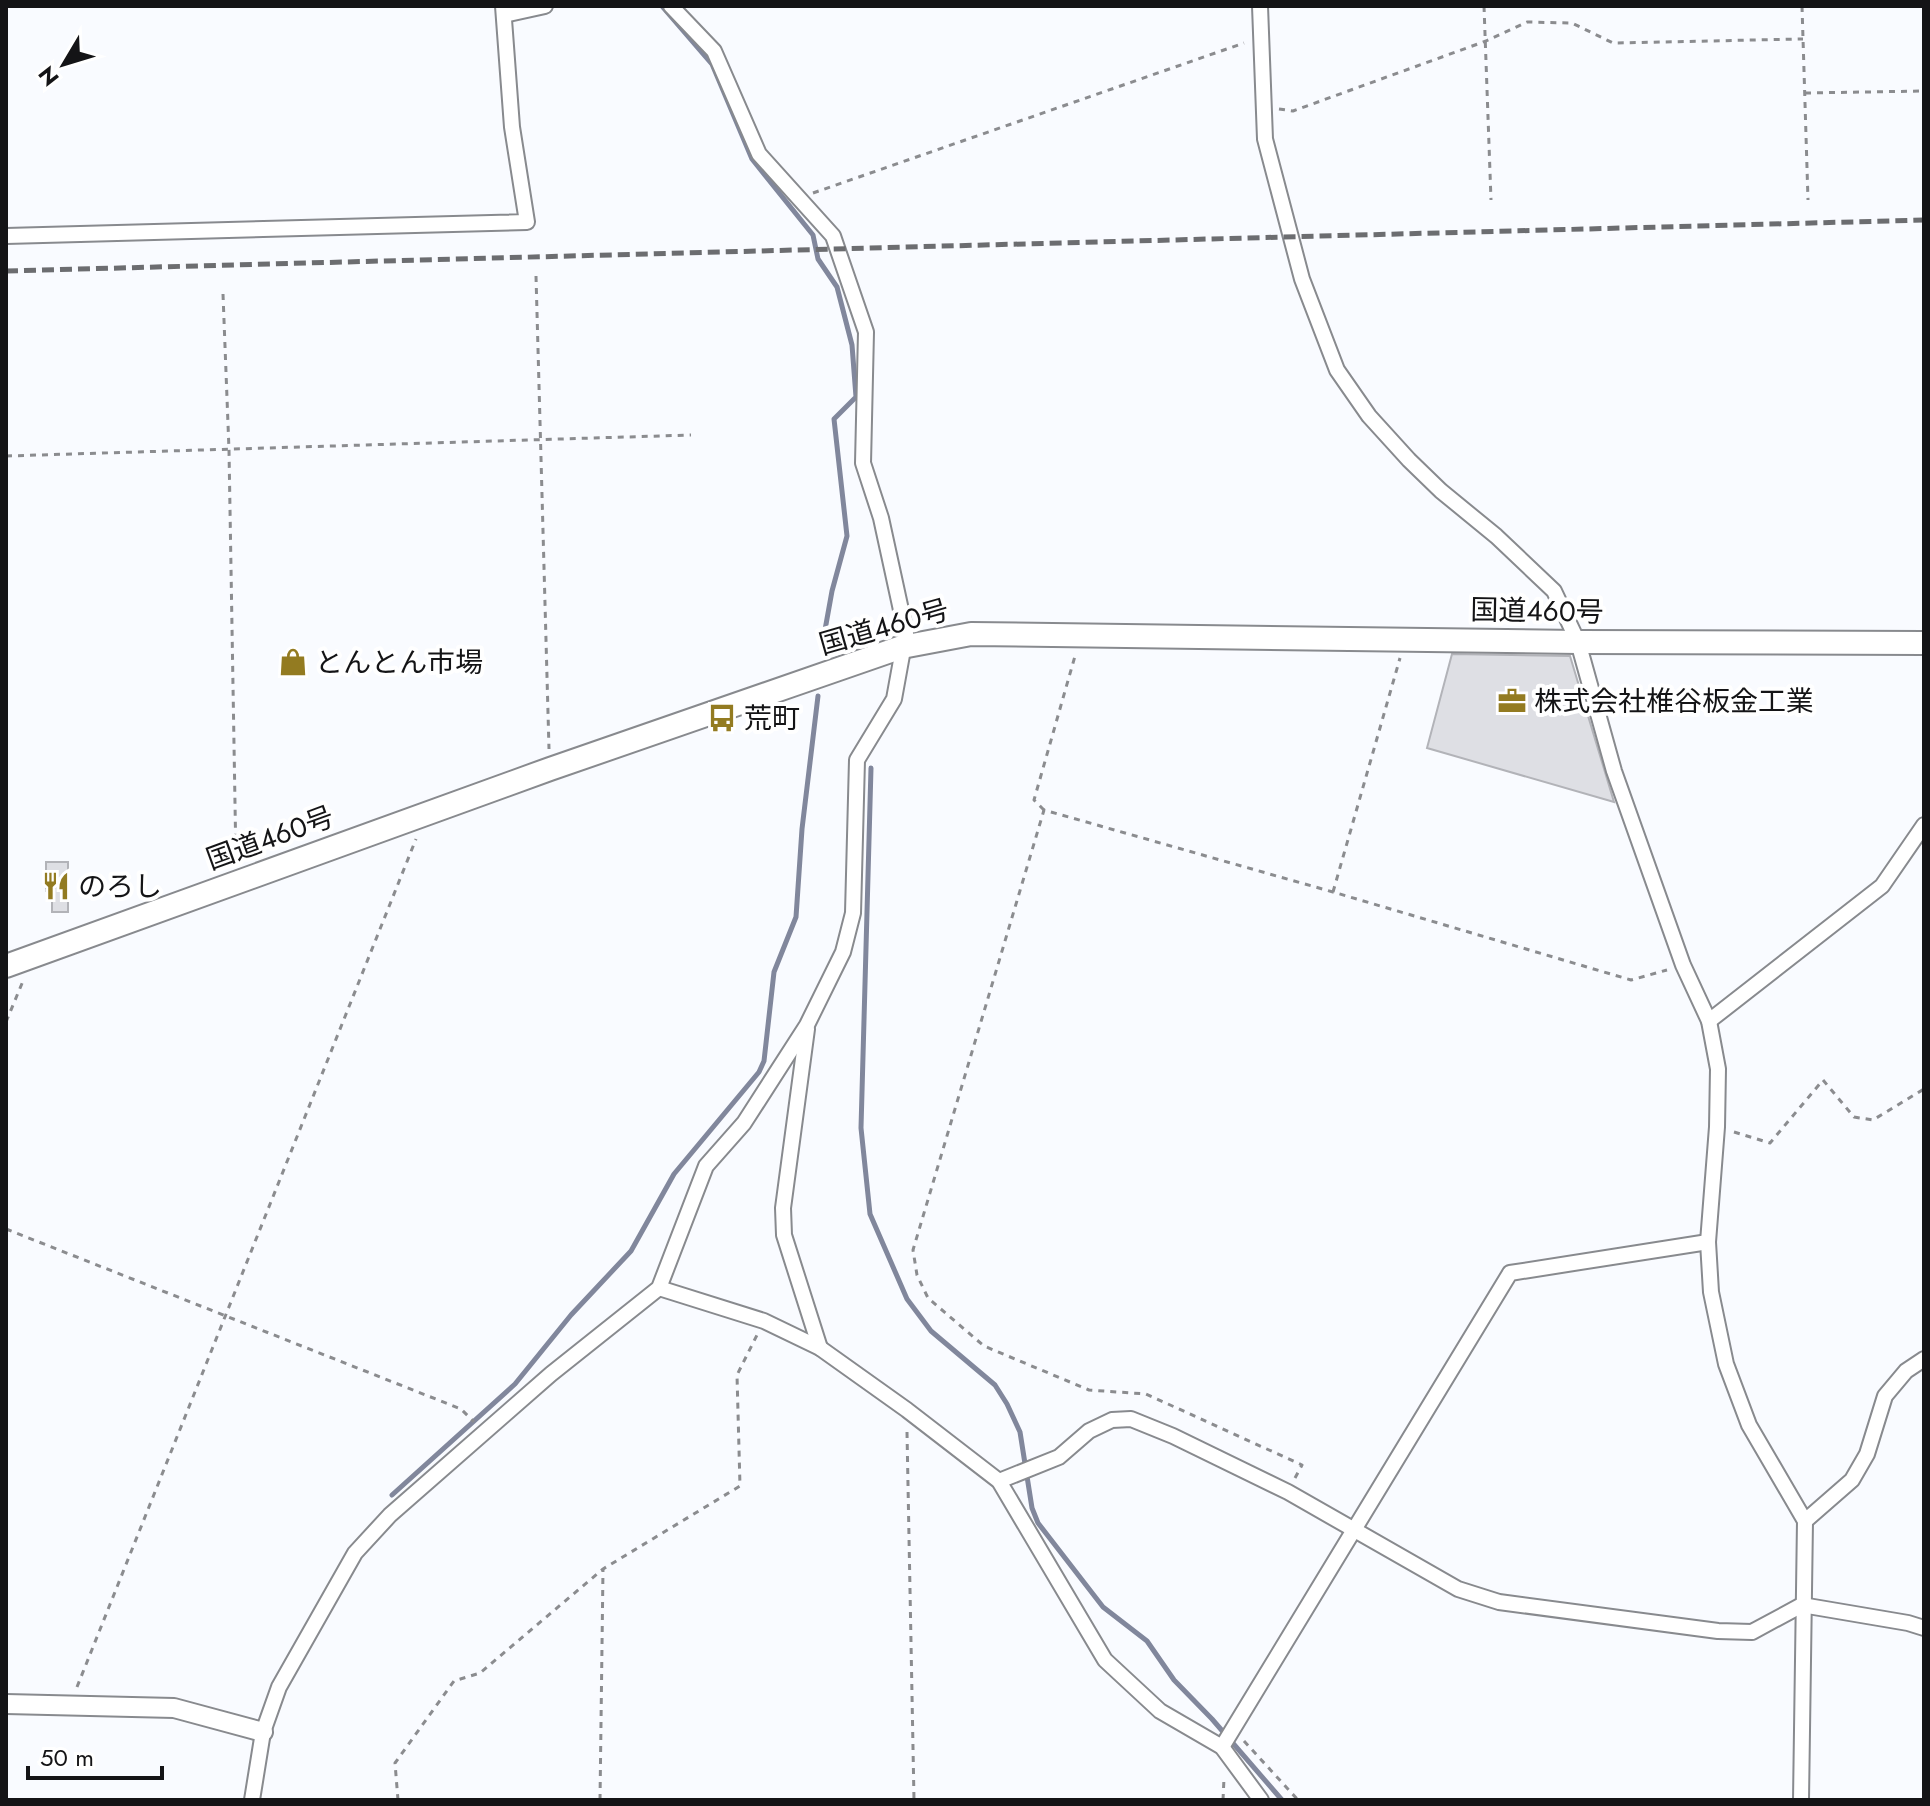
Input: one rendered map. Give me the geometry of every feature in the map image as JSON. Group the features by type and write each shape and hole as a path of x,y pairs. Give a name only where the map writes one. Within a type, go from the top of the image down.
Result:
{"highway":[{"name":"国道460号","path":"6,966 550,769 902,647 971,634 1924,643"}],"street":[{"path":"6,236 527,222 512,127 503,10 545,6"},
{"path":"252,1800 263,1732 279,1687 355,1553 390,1515 551,1374 659,1288 706,1166 744,1123 807,1025 843,952 853,913 857,760 894,699 906,633 881,518 863,463 866,332 833,236 759,154 714,51 671,6"},
{"path":"1260,6 1265,139 1302,279 1337,370 1369,416 1409,460 1554,591 1578,642 1614,771 1683,965 1709,1021 1718,1069 1708,1242 1711,1292 1726,1364 1749,1425 1805,1521 1801,1800"},
{"path":"1709,1021 1882,886 1924,825"},
{"path":"807,1025 783,1208 784,1235 820,1348"},
{"path":"1222,1747 1510,1273 1708,1242"},
{"path":"659,1288 764,1321 820,1348 999,1481 1105,1660 1160,1711 1222,1747 1261,1800"},
{"path":"1805,1521 1852,1480 1867,1454 1885,1396 1906,1371 1924,1359"},
{"path":"999,1481 1059,1457 1089,1431 1112,1420 1131,1419 1288,1492 1458,1589 1499,1602 1718,1631 1752,1632 1802,1605 1924,1628"},
{"path":"6,1704 174,1708 263,1732"}],"path":[{"path":"1484,6 1491,200"},
{"path":"1802,6 1808,200"},
{"path":"1263,107 1293,111 1486,41 1527,22 1572,23 1613,43 1803,39"},
{"path":"798,199 1261,37"},
{"path":"1805,93 1924,91"},
{"path":"536,276 550,769"},
{"path":"223,294 237,882"},
{"path":"6,456 691,435"},
{"path":"1081,635 1034,800 1044,810 1631,980 1683,965"},
{"path":"1333,892 1405,639"},
{"path":"1044,810 913,1250 917,1275 928,1298 984,1346 1089,1390 1146,1394 1302,1465 1288,1492"},
{"path":"70,1704 426,814"},
{"path":"6,1022 34,956"},
{"path":"1717,1127 1770,1143 1823,1080 1854,1117 1873,1120 1924,1089"},
{"path":"6,1229 461,1409 485,1433"},
{"path":"398,1800 395,1763 454,1681 480,1673 603,1569 740,1486 737,1375 764,1321"},
{"path":"907,1410 914,1800"},
{"path":"600,1800 603,1569"},
{"path":"1234,1729 1298,1800"}],"building":[{"name":"株式会社椎谷板金工業","path":"1452,654 1570,656 1614,802 1427,748"},
{"name":"のろし","path":"46,862 68,862 68,912 52,912 52,891 46,891"}],"waterway":[{"path":"662,6 712,64 752,159 813,235 818,259 837,287 852,345 856,397 834,419 847,536 823,641"},
{"path":"392,1495 515,1384 571,1315 631,1251 674,1174 759,1072 764,1061 774,972 796,917 802,829 818,696"},
{"path":"871,768 861,1128 870,1214 907,1299 931,1331 995,1385 1007,1404 1020,1432 1032,1508 1038,1523 1103,1607 1147,1641 1174,1680 1282,1800"}],"railway":[{"path":"6,271 1924,220"}],"place":[{"name":"とんとん市場","path":"293,662"},
{"name":"株式会社椎谷板金工業","path":"1512,701"},
{"name":"荒町","path":"722,718"},
{"name":"のろし","path":"56,886"}]}
